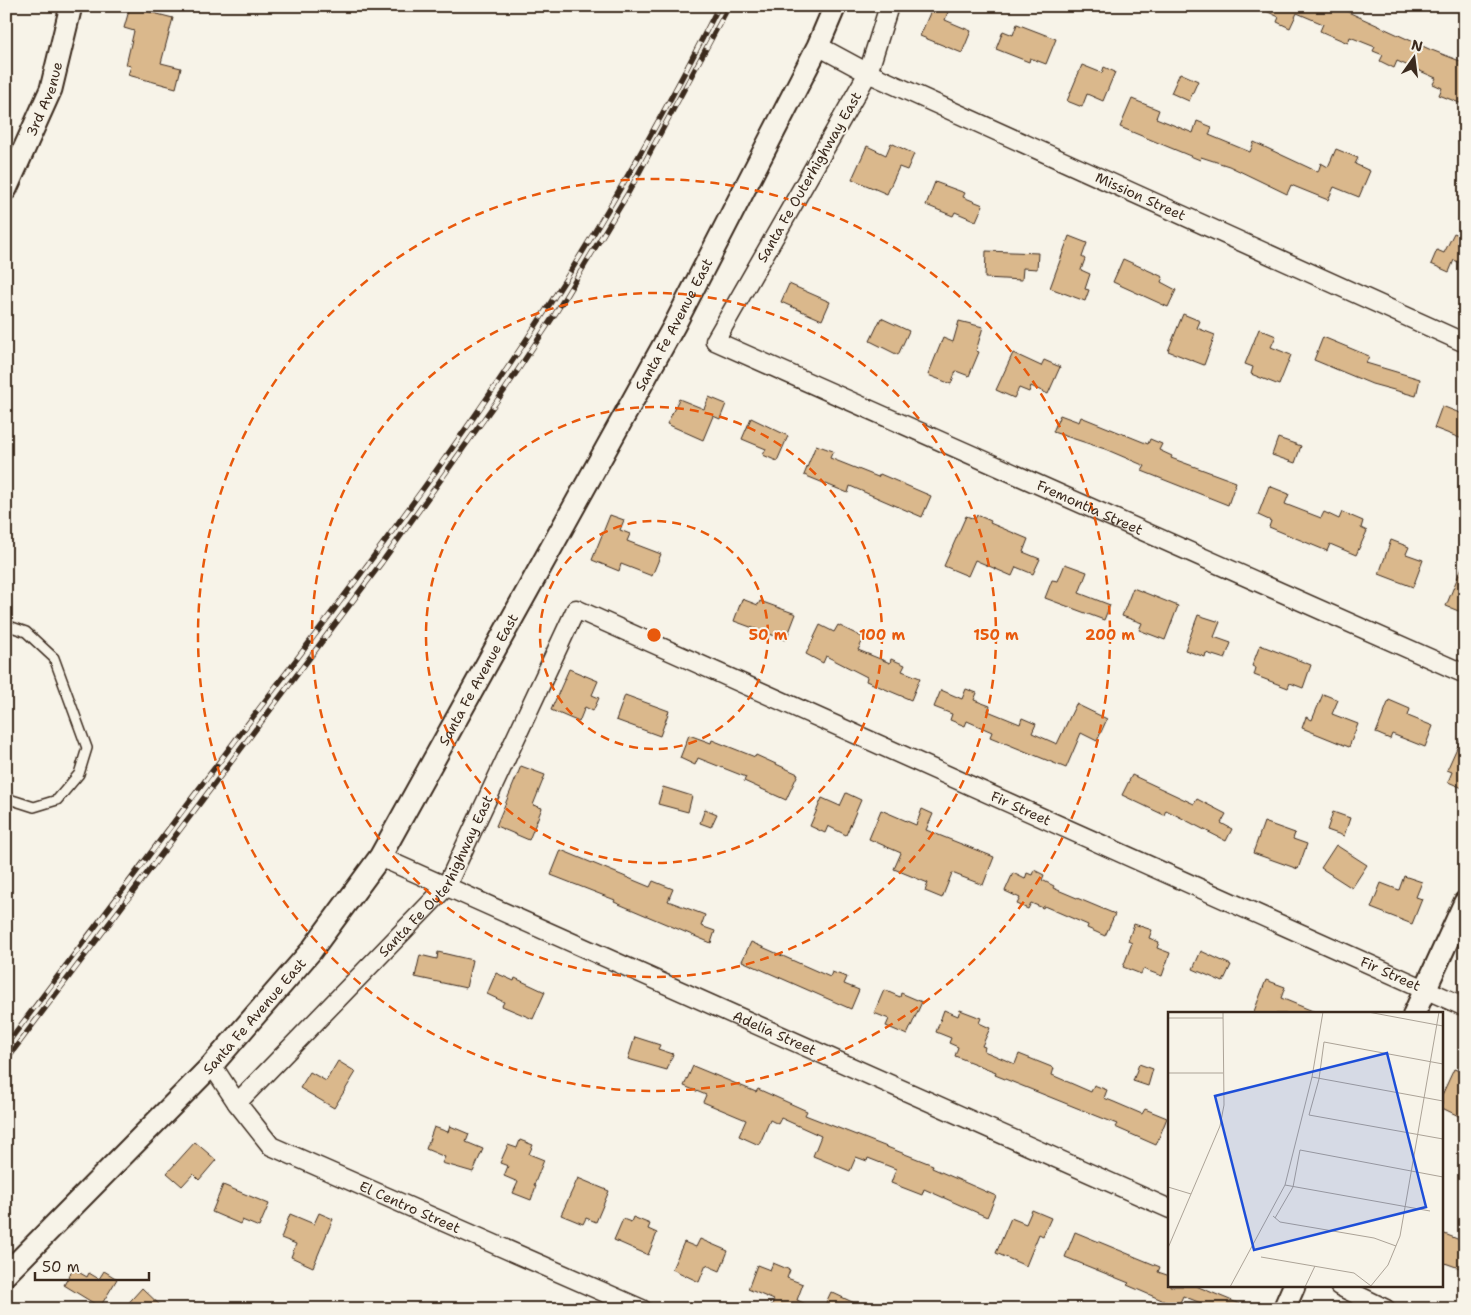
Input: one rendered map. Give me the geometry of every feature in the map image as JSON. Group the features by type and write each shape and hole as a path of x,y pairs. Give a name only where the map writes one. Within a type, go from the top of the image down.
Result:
{"street":[{"name":"3rd Avenue","path":"6,189 13,162 51,89 71,6"},
{"name":"Santa Fe Avenue East","path":"6,1274 212,1065 311,951 380,857 674,326 818,46 835,6"},
{"name":"Santa Fe Outerhighway East","path":"715,341 868,73 889,6"},
{"name":"Mission Street","path":"818,46 868,73 1465,343"},
{"name":"Fremontia Street","path":"715,341 1465,674"},
{"name":"Santa Fe Outerhighway East","path":"237,1104 446,887 576,609"},
{"name":"Fir Street","path":"576,609 1465,1007"},
{"name":"Adelia Street","path":"380,857 1168,1209"},
{"path":"1415,1012 1465,902"},
{"name":"El Centro Street","path":"212,1065 237,1104 271,1146 642,1309"},
{"path":"1284,1309 1293,1288"},
{"path":"1343,1288 1386,1309"}],"lane":[{"path":"6,626 26,632 54,658 87,748 79,774 58,800 34,807 6,798"}],"building":[{"path":"933,6 948,12 945,20 971,31 962,53 920,36"},
{"path":"1255,6 1335,6 1429,49 1465,63 1465,105 1439,95 1442,88 1433,84 1436,78 1397,61 1394,68 1380,61 1383,55 1373,51 1375,47 1350,37 1348,43 1320,31 1323,24 1297,13 1290,28 1277,22 1279,17"},
{"path":"130,7 173,18 161,63 181,68 176,88 128,75 131,66 126,65 134,31 124,28"},
{"path":"1017,24 1056,39 1046,64 1030,58 1029,62 996,49 1003,31 1013,35"},
{"path":"1082,65 1102,73 1104,67 1115,72 1103,101 1087,94 1082,107 1067,101"},
{"path":"1180,73 1198,81 1189,101 1171,93"},
{"path":"1132,99 1159,110 1156,118 1193,133 1197,121 1212,127 1209,135 1250,152 1254,142 1318,172 1321,163 1328,167 1336,149 1358,158 1355,164 1370,171 1359,197 1334,187 1328,200 1291,185 1287,194 1229,166 1201,157 1200,160 1120,127"},
{"path":"891,143 914,154 907,170 899,167 887,194 852,179 867,146 886,155"},
{"path":"935,182 965,193 963,197 983,205 976,221 955,212 953,216 926,205"},
{"path":"1454,233 1465,238 1465,265 1454,260 1449,272 1431,264 1437,250 1444,253"},
{"path":"1069,236 1087,243 1082,257 1085,259 1081,270 1090,274 1085,289 1089,290 1085,301 1050,288"},
{"path":"986,251 1038,253 1037,269 1023,268 1022,280 985,278"},
{"path":"1123,259 1163,277 1161,282 1176,290 1168,307 1113,282"},
{"path":"789,284 830,302 822,320 781,302"},
{"path":"1183,314 1200,321 1197,328 1215,335 1204,365 1168,351"},
{"path":"881,318 909,331 898,355 870,341"},
{"path":"959,321 983,327 976,351 979,352 969,376 956,371 951,384 928,375 943,338 953,342"},
{"path":"1259,329 1276,336 1271,347 1291,355 1279,385 1251,374 1253,367 1245,364"},
{"path":"1323,337 1369,356 1366,363 1420,379 1416,396 1372,384 1314,360"},
{"path":"1013,353 1041,366 1044,360 1060,367 1048,394 1031,386 1029,392 1019,388 1014,398 996,390"},
{"path":"709,397 726,404 720,419 713,416 703,440 667,424 679,399 704,409"},
{"path":"1442,406 1465,415 1465,440 1434,428"},
{"path":"1060,415 1079,422 1081,417 1148,444 1150,439 1162,444 1159,450 1172,456 1171,458 1236,482 1228,505 1142,471 1145,466 1105,449 1053,432"},
{"path":"751,418 788,436 777,461 763,455 766,449 742,439"},
{"path":"1278,438 1301,446 1295,463 1272,455"},
{"path":"816,445 833,451 830,458 878,477 880,474 931,496 922,517 850,486 848,493 804,475"},
{"path":"1269,486 1289,494 1285,504 1321,518 1324,512 1339,519 1342,512 1363,521 1361,528 1367,531 1356,555 1330,544 1327,551 1269,527 1271,521 1258,515"},
{"path":"610,515 624,520 620,530 630,534 627,541 661,554 652,576 621,564 619,571 592,560"},
{"path":"977,515 991,521 990,523 1028,539 1023,552 1040,559 1033,574 1016,567 1012,576 975,560 968,576 944,566 966,516 975,519"},
{"path":"1391,540 1409,547 1406,554 1423,560 1413,587 1379,574"},
{"path":"1464,562 1465,603 1461,612 1446,606"},
{"path":"1065,564 1087,572 1079,593 1110,605 1104,620 1045,598 1052,580 1058,581"},
{"path":"1133,588 1178,606 1165,640 1139,630 1142,623 1122,616"},
{"path":"742,599 758,605 760,601 796,614 786,640 734,621"},
{"path":"1198,615 1220,622 1214,637 1231,643 1225,659 1206,653 1205,657 1185,650"},
{"path":"820,625 834,632 838,625 864,638 858,650 890,663 891,659 905,665 902,671 920,678 911,700 866,681 867,677 826,656 823,663 806,654"},
{"path":"1260,645 1311,665 1303,688 1290,683 1288,688 1254,675 1256,668 1252,666"},
{"path":"569,669 598,681 592,695 599,698 593,711 585,707 579,722 551,710"},
{"path":"966,689 977,693 974,700 990,706 988,711 1020,724 1022,718 1036,724 1032,733 1057,744 1076,704 1107,719 1097,741 1081,733 1066,768 990,737 992,732 967,721 965,726 950,720 952,714 934,707 941,690 962,699"},
{"path":"1323,694 1338,700 1332,714 1358,724 1349,747 1302,728 1306,717 1312,720"},
{"path":"625,695 669,711 660,736 616,720"},
{"path":"1389,700 1410,709 1408,716 1433,726 1425,747 1392,734 1390,739 1376,733"},
{"path":"1465,730 1465,789 1448,782 1452,772 1447,770"},
{"path":"689,735 711,743 712,740 755,757 756,755 798,774 786,800 744,781 746,777 698,758 695,765 680,758"},
{"path":"521,766 545,775 533,805 542,808 529,840 496,826"},
{"path":"1132,775 1194,804 1197,799 1226,814 1221,823 1232,829 1226,841 1166,810 1164,815 1122,795"},
{"path":"663,787 692,796 688,812 658,804"},
{"path":"846,793 861,800 846,835 828,826 825,833 810,826 822,798 840,806"},
{"path":"705,809 717,814 711,827 700,823"},
{"path":"922,809 933,814 926,830 994,857 983,885 952,873 942,898 925,891 928,883 894,869 901,853 869,839 881,810 916,825"},
{"path":"1333,812 1350,818 1344,836 1327,830"},
{"path":"1264,822 1295,833 1293,839 1307,844 1298,869 1253,853"},
{"path":"1336,845 1367,865 1352,888 1321,868"},
{"path":"561,850 650,887 653,881 673,889 668,901 705,915 701,926 715,931 711,943 614,902 615,900 551,875"},
{"path":"1034,870 1044,875 1042,880 1054,886 1053,888 1115,914 1105,936 1087,928 1088,925 1044,906 1043,908 1031,903 1028,909 1017,904 1020,898 1005,891 1013,873 1025,879 1027,873 1032,875"},
{"path":"1404,876 1422,882 1416,897 1422,899 1412,924 1371,908 1381,883 1399,890"},
{"path":"1134,924 1152,930 1149,938 1159,942 1157,948 1170,953 1162,976 1143,969 1141,974 1123,967 1132,943 1128,941"},
{"path":"751,942 830,977 832,972 847,977 844,984 859,990 851,1009 742,961"},
{"path":"1201,951 1231,965 1223,982 1193,969"},
{"path":"438,952 472,960 466,988 415,977 420,955 437,959"},
{"path":"496,973 514,981 515,978 545,992 533,1019 502,1006 504,1002 487,994"},
{"path":"1266,980 1285,987 1281,998 1315,1012 1254,1012"},
{"path":"884,990 900,997 901,993 922,1002 907,1035 886,1026 889,1019 874,1013"},
{"path":"944,1010 958,1016 960,1010 981,1018 979,1023 990,1028 982,1046 985,1047 984,1051 1015,1064 1019,1054 1054,1068 1052,1075 1091,1092 1094,1085 1107,1090 1104,1098 1142,1114 1145,1109 1167,1118 1156,1145 1115,1127 1117,1124 995,1075 996,1072 955,1056 958,1047 949,1043 951,1038 936,1032"},
{"path":"635,1037 660,1045 658,1049 673,1054 667,1070 628,1059"},
{"path":"338,1061 356,1072 334,1108 300,1088 310,1072 326,1081"},
{"path":"1139,1064 1153,1069 1148,1086 1133,1081"},
{"path":"693,1066 756,1092 758,1089 807,1111 805,1115 933,1165 932,1168 996,1196 987,1217 924,1189 922,1195 891,1183 896,1169 868,1158 867,1161 856,1157 850,1171 813,1156 821,1136 781,1118 778,1124 770,1120 759,1145 739,1136 746,1120 703,1102 706,1095 684,1086"},
{"path":"1454,1069 1465,1073 1465,1119 1444,1109 1444,1091"},
{"path":"450,1126 469,1134 466,1142 483,1149 473,1172 442,1163 445,1157 426,1149 434,1127 448,1132"},
{"path":"520,1140 533,1145 529,1154 544,1160 534,1185 536,1186 531,1200 513,1193 518,1182 504,1176 508,1166 500,1163 508,1145 517,1148"},
{"path":"195,1142 216,1160 199,1180 193,1174 182,1186 167,1173"},
{"path":"578,1178 609,1191 596,1222 586,1218 583,1224 561,1215"},
{"path":"223,1185 269,1204 259,1227 242,1220 240,1224 212,1212"},
{"path":"1032,1210 1051,1218 1043,1236 1039,1234 1026,1266 996,1253 1011,1218 1026,1224"},
{"path":"319,1213 333,1219 313,1267 291,1257 296,1244 281,1238 290,1214 314,1224"},
{"path":"633,1217 650,1224 648,1229 657,1233 648,1255 614,1240 623,1219 631,1222"},
{"path":"1075,1232 1160,1267 1158,1272 1168,1275 1168,1288 1201,1288 1252,1309 1216,1309 1183,1296 1178,1307 1127,1285 1129,1283 1065,1257"},
{"path":"1444,1234 1465,1242 1465,1263 1462,1269 1444,1263"},
{"path":"700,1239 728,1251 720,1271 706,1265 699,1282 672,1269 684,1242 696,1247"},
{"path":"773,1263 790,1270 787,1278 803,1284 797,1300 817,1309 770,1309 774,1300 748,1289 757,1265 770,1270"},
{"path":"73,1269 87,1277 89,1273 99,1279 104,1271 117,1279 100,1307 64,1285"},
{"path":"142,1288 164,1309 123,1309"},
{"path":"831,1292 867,1309 823,1309"}],"railway":[{"path":"6,1045 352,585 498,382 567,277 627,177 719,6"},
{"path":"6,1060 382,562 504,391 555,314 627,195 729,6"}]}
